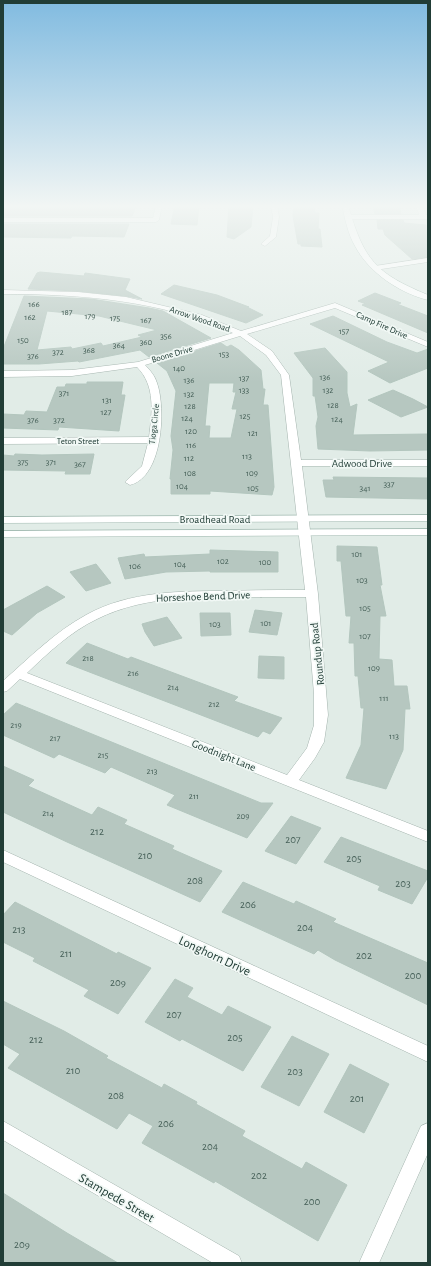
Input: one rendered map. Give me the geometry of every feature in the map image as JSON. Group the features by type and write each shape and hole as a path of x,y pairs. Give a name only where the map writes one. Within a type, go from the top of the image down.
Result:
{"street":[{"path":"371,264 405,287 428,298"},
{"path":"375,268 401,264"},
{"name":"Arrow Wood Road","path":"4,294 68,292 135,300 189,314 241,334 269,353 285,375 304,518"},
{"name":"Boone Drive","path":"3,374 101,370 139,364 336,305"},
{"name":"Camp Fire Drive","path":"336,305 428,345"},
{"name":"Tioga Circle","path":"130,482 148,465 153,440 156,399 154,385 150,376 139,364"},
{"name":"Teton Street","path":"3,441 153,440"},
{"name":"Adwood Drive","path":"296,463 428,463"},
{"name":"Roundup Road","path":"290,781 307,760 318,737 321,717 321,682 316,654 312,594 304,518"},
{"name":"Broadhead Road","path":"3,520 428,518"},
{"name":"Broadhead Road","path":"3,534 428,532"},
{"name":"Horseshoe Bend Drive","path":"3,688 49,644 102,611 126,603 153,597 184,594 312,594"},
{"name":"Goodnight Lane","path":"19,674 428,837"},
{"name":"Longhorn Drive","path":"3,856 428,1054"},
{"name":"Stampede Street","path":"3,1130 232,1263"},
{"path":"369,1263 428,1132"}],"building":[{"path":"37,273 84,276 85,273 130,279 125,290 142,299 78,291 28,289"},
{"path":"174,285 217,295 249,307 247,307 263,315 246,323 161,294"},
{"path":"375,293 401,303 397,304 428,316 428,333 362,305 366,304 358,301"},
{"path":"24,296 91,299 163,311 211,338 149,357 140,350 79,362 3,364 3,349","holes":["47,311 99,316 157,330 138,335 142,337 103,346 101,343 72,349 71,347 37,350"]},
{"path":"333,316 387,342 417,353 428,349 428,368 390,383 368,371 389,362 310,324"},
{"path":"221,343 227,347 231,345 239,350 261,370 263,389 265,389 263,405 268,405 274,487 272,495 210,491 210,494 171,494 170,479 173,450 171,436 176,391 167,371 157,363","holes":["209,383 234,383 233,392 236,392 232,409 237,409 231,438 209,438 210,426 205,426"]},
{"path":"325,348 347,372 347,393 350,407 357,404 353,435 428,434 428,450 370,451 318,449 316,426 318,417 315,396 313,396 313,378 294,353"},
{"path":"87,382 123,382 121,395 125,395 119,431 59,427 58,430 3,428 3,414 24,415 26,411 47,412 57,387 65,387 66,384 87,384"},
{"path":"393,390 428,407 401,417 368,400"},
{"path":"15,454 94,454 90,474 65,474 66,471 3,470 3,455 14,456"},
{"path":"333,477 428,478 428,499 326,497 323,480 334,480"},
{"path":"337,546 377,547 382,585 380,585 386,616 380,616 379,659 392,660 394,686 407,686 410,709 405,709 403,750 386,789 346,778 361,745 364,708 361,708 358,676 355,676 354,643 349,643 351,616 346,616 341,561 337,561"},
{"path":"210,550 278,552 278,572 166,572 125,579 118,558 144,554 145,557 210,554"},
{"path":"96,564 111,583 86,591 70,572"},
{"path":"47,586 65,597 37,613 12,635 3,631 3,610"},
{"path":"255,610 282,613 277,635 249,632"},
{"path":"200,613 230,613 231,635 201,636"},
{"path":"167,617 182,638 154,646 142,624"},
{"path":"87,643 128,659 131,657 238,697 234,701 282,718 270,734 263,731 258,737 66,663"},
{"path":"259,656 284,657 284,679 258,678"},
{"path":"16,703 261,803 273,803 247,838 167,805 175,795 111,767 105,773 59,754 54,758 3,735 3,715"},
{"path":"3,766 34,780 28,786 92,815 98,807 127,820 124,824 174,846 172,849 222,871 200,902 3,812"},
{"path":"291,816 321,828 296,864 265,851"},
{"path":"341,837 428,871 428,877 412,904 378,890 380,886 324,862"},
{"path":"243,882 294,904 296,901 336,919 333,922 428,963 428,1005 335,960 318,950 314,954 222,912"},
{"path":"15,902 117,954 118,952 151,968 118,1014 84,996 89,990 33,961 35,958 3,942 3,915"},
{"path":"175,979 193,988 187,997 222,1015 228,1006 271,1027 243,1071 182,1039 180,1041 145,1022"},
{"path":"3,1001 64,1031 108,1056 106,1058 162,1088 164,1084 197,1102 196,1104 245,1131 242,1136 302,1169 306,1162 347,1185 318,1241 215,1181 214,1183 142,1143 153,1126 129,1113 117,1129 8,1068 20,1054 3,1044"},
{"path":"292,1036 329,1054 299,1106 261,1087"},
{"path":"350,1064 389,1084 364,1133 324,1112"},
{"path":"3,1193 67,1233 118,1263 3,1263"}]}
